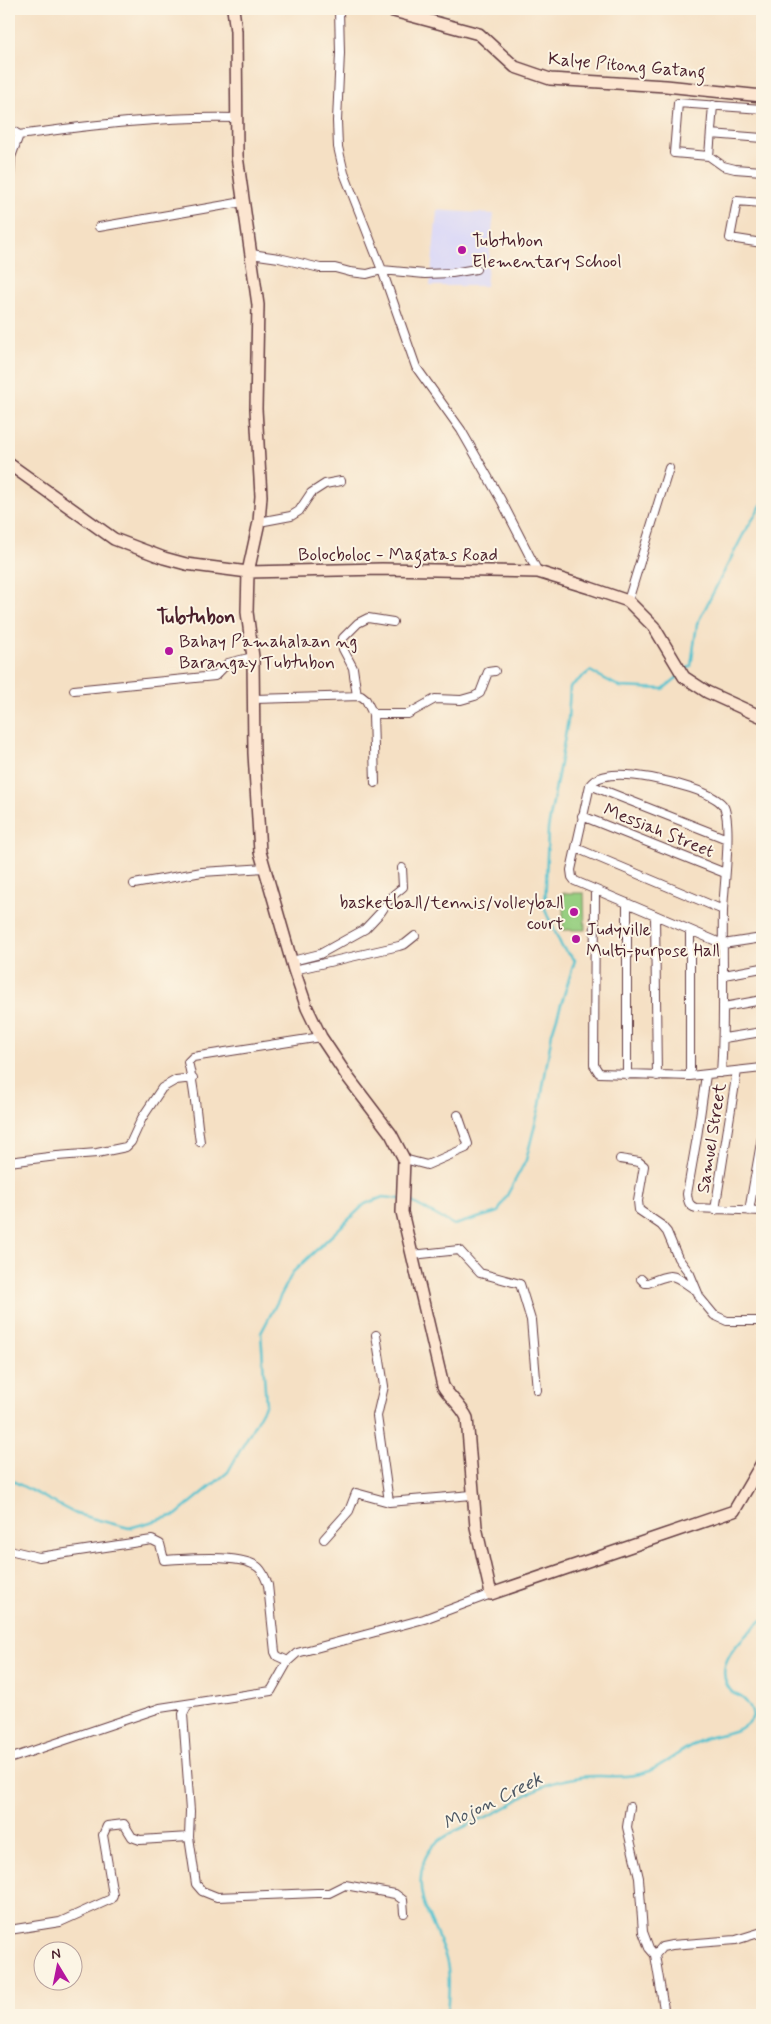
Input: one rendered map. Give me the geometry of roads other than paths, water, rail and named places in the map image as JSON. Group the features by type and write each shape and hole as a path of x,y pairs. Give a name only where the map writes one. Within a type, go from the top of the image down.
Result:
{"street":[{"path":"233,9 236,31 237,156 258,305 256,409 261,496 259,522 248,572 248,621 254,699 256,821 260,852 307,1008 321,1037 347,1076 391,1134 404,1159 402,1212 443,1386 449,1395 461,1406 467,1418 476,1527 491,1594"},
{"path":"339,9 340,53 336,121 338,148 344,173 382,270 416,367 461,430 501,500 538,572"},
{"name":"Kalye Pitong Gatang","path":"386,9 479,34 515,67 550,79 666,86 762,96"},
{"path":"762,109 678,103 674,153 709,156 723,166 762,171"},
{"path":"709,156 713,106"},
{"path":"9,128 19,135 127,120 197,117 238,118"},
{"path":"711,134 762,138"},
{"path":"9,194 11,157 19,135"},
{"path":"762,203 737,201 730,238 762,243"},
{"path":"100,227 243,202"},
{"path":"251,254 279,258 320,268 335,268 367,274 382,270 425,274 452,273 476,269"},
{"name":"Bolocboloc - Magatas Road","path":"9,464 114,539 164,558 186,564 248,572 382,569 538,572 590,588 628,601 654,627 681,673 707,692 762,717"},
{"path":"628,601 668,468"},
{"path":"259,522 290,516 299,511 311,493 324,484 341,481"},
{"path":"357,696 353,668 343,649 342,638 358,623 368,618 393,622"},
{"path":"74,690 216,676 228,663 252,657"},
{"path":"373,714 408,714 435,700 461,700 476,696 480,693 488,672 495,670"},
{"path":"254,699 364,697 373,714 375,783"},
{"path":"721,1073 724,1038 724,944 723,910 727,839 726,816 721,803 688,788 665,781 623,776 597,778 590,786 571,870 572,877 578,883 724,944 762,938"},
{"path":"590,786 727,839"},
{"name":"Messiah Street","path":"582,816 725,873"},
{"path":"576,848 723,910"},
{"path":"134,884 214,870 264,868"},
{"path":"293,965 320,954 365,929 403,886 402,868"},
{"path":"594,890 594,1065 597,1071 601,1075 690,1076 762,1068"},
{"path":"626,903 627,1075"},
{"path":"655,915 657,1076"},
{"path":"690,930 690,1076"},
{"path":"293,965 399,946 405,944 414,936"},
{"path":"724,975 762,968"},
{"path":"724,1007 762,1000"},
{"path":"724,1038 762,1032"},
{"path":"200,1142 193,1078 188,1062 193,1057 321,1037"},
{"name":"Samuel Street","path":"714,1210 737,1072"},
{"path":"706,1075 687,1194 689,1204 693,1207 714,1210 762,1211"},
{"path":"9,1162 97,1153 126,1147 131,1142 142,1118 162,1088 176,1080 193,1078"},
{"path":"404,1159 411,1159 427,1165 466,1148 468,1144 458,1115"},
{"path":"749,1211 762,1136"},
{"path":"620,1159 639,1162 644,1166 638,1201 639,1210 661,1225 667,1232 678,1258 690,1274 697,1292 714,1315 727,1320 762,1321"},
{"path":"412,1255 459,1250 480,1274 520,1284 531,1320 537,1390"},
{"path":"641,1279 648,1283 666,1275 672,1275 697,1292"},
{"path":"376,1335 384,1386 377,1416 389,1502"},
{"path":"9,1758 160,1708 271,1691 288,1661 301,1651 424,1619 491,1594 734,1511 762,1463"},
{"path":"324,1540 349,1511 356,1493 389,1502 472,1495"},
{"path":"9,1550 39,1557 152,1540 160,1544 164,1560 236,1559 258,1568 268,1585 275,1652 277,1656 288,1661"},
{"path":"188,1704 184,1714 190,1837 196,1884 202,1891 217,1897 329,1892 345,1885 395,1894 403,1900 404,1913"},
{"path":"630,1807 627,1827 639,1878 643,1932 649,1948 655,1955 665,2015"},
{"path":"9,1930 60,1922 111,1899 113,1895 103,1835 107,1826 124,1824 132,1837 140,1840 190,1837"},
{"path":"655,1955 662,1947 672,1945 736,1940 762,1935"}],"waterway":[{"path":"685,670 691,666 697,624 743,535 762,504"},
{"path":"405,1200 454,1225 498,1212 526,1160 540,1105 552,1033 575,960 562,947 545,910 548,829 568,720 570,687 590,671 620,687 663,689 679,676"},
{"path":"9,1479 76,1514 129,1528 176,1515 228,1472 266,1404 261,1333 293,1272 365,1204 383,1197 400,1199"},
{"name":"Mojon Creek","path":"447,2015 448,1966 427,1913 421,1890 424,1862 432,1847 450,1834 497,1812 542,1787 581,1777 641,1774 656,1768 697,1742 732,1732 745,1726 753,1716 751,1710 740,1696 731,1691 725,1681 724,1671 732,1651 762,1620"}],"place":[{"name":"Tubtubon Elementary School","path":"462,250"},
{"name":"Bahay Pamahalaan ng Barangay Tubtubon","path":"169,651"},
{"name":"basketball/tennis/volleyball court","path":"574,912"},
{"name":"Judyville Multi-purpose Hall","path":"576,939"}],"district":[{"name":"Tubtubon","path":"196,616"}]}
